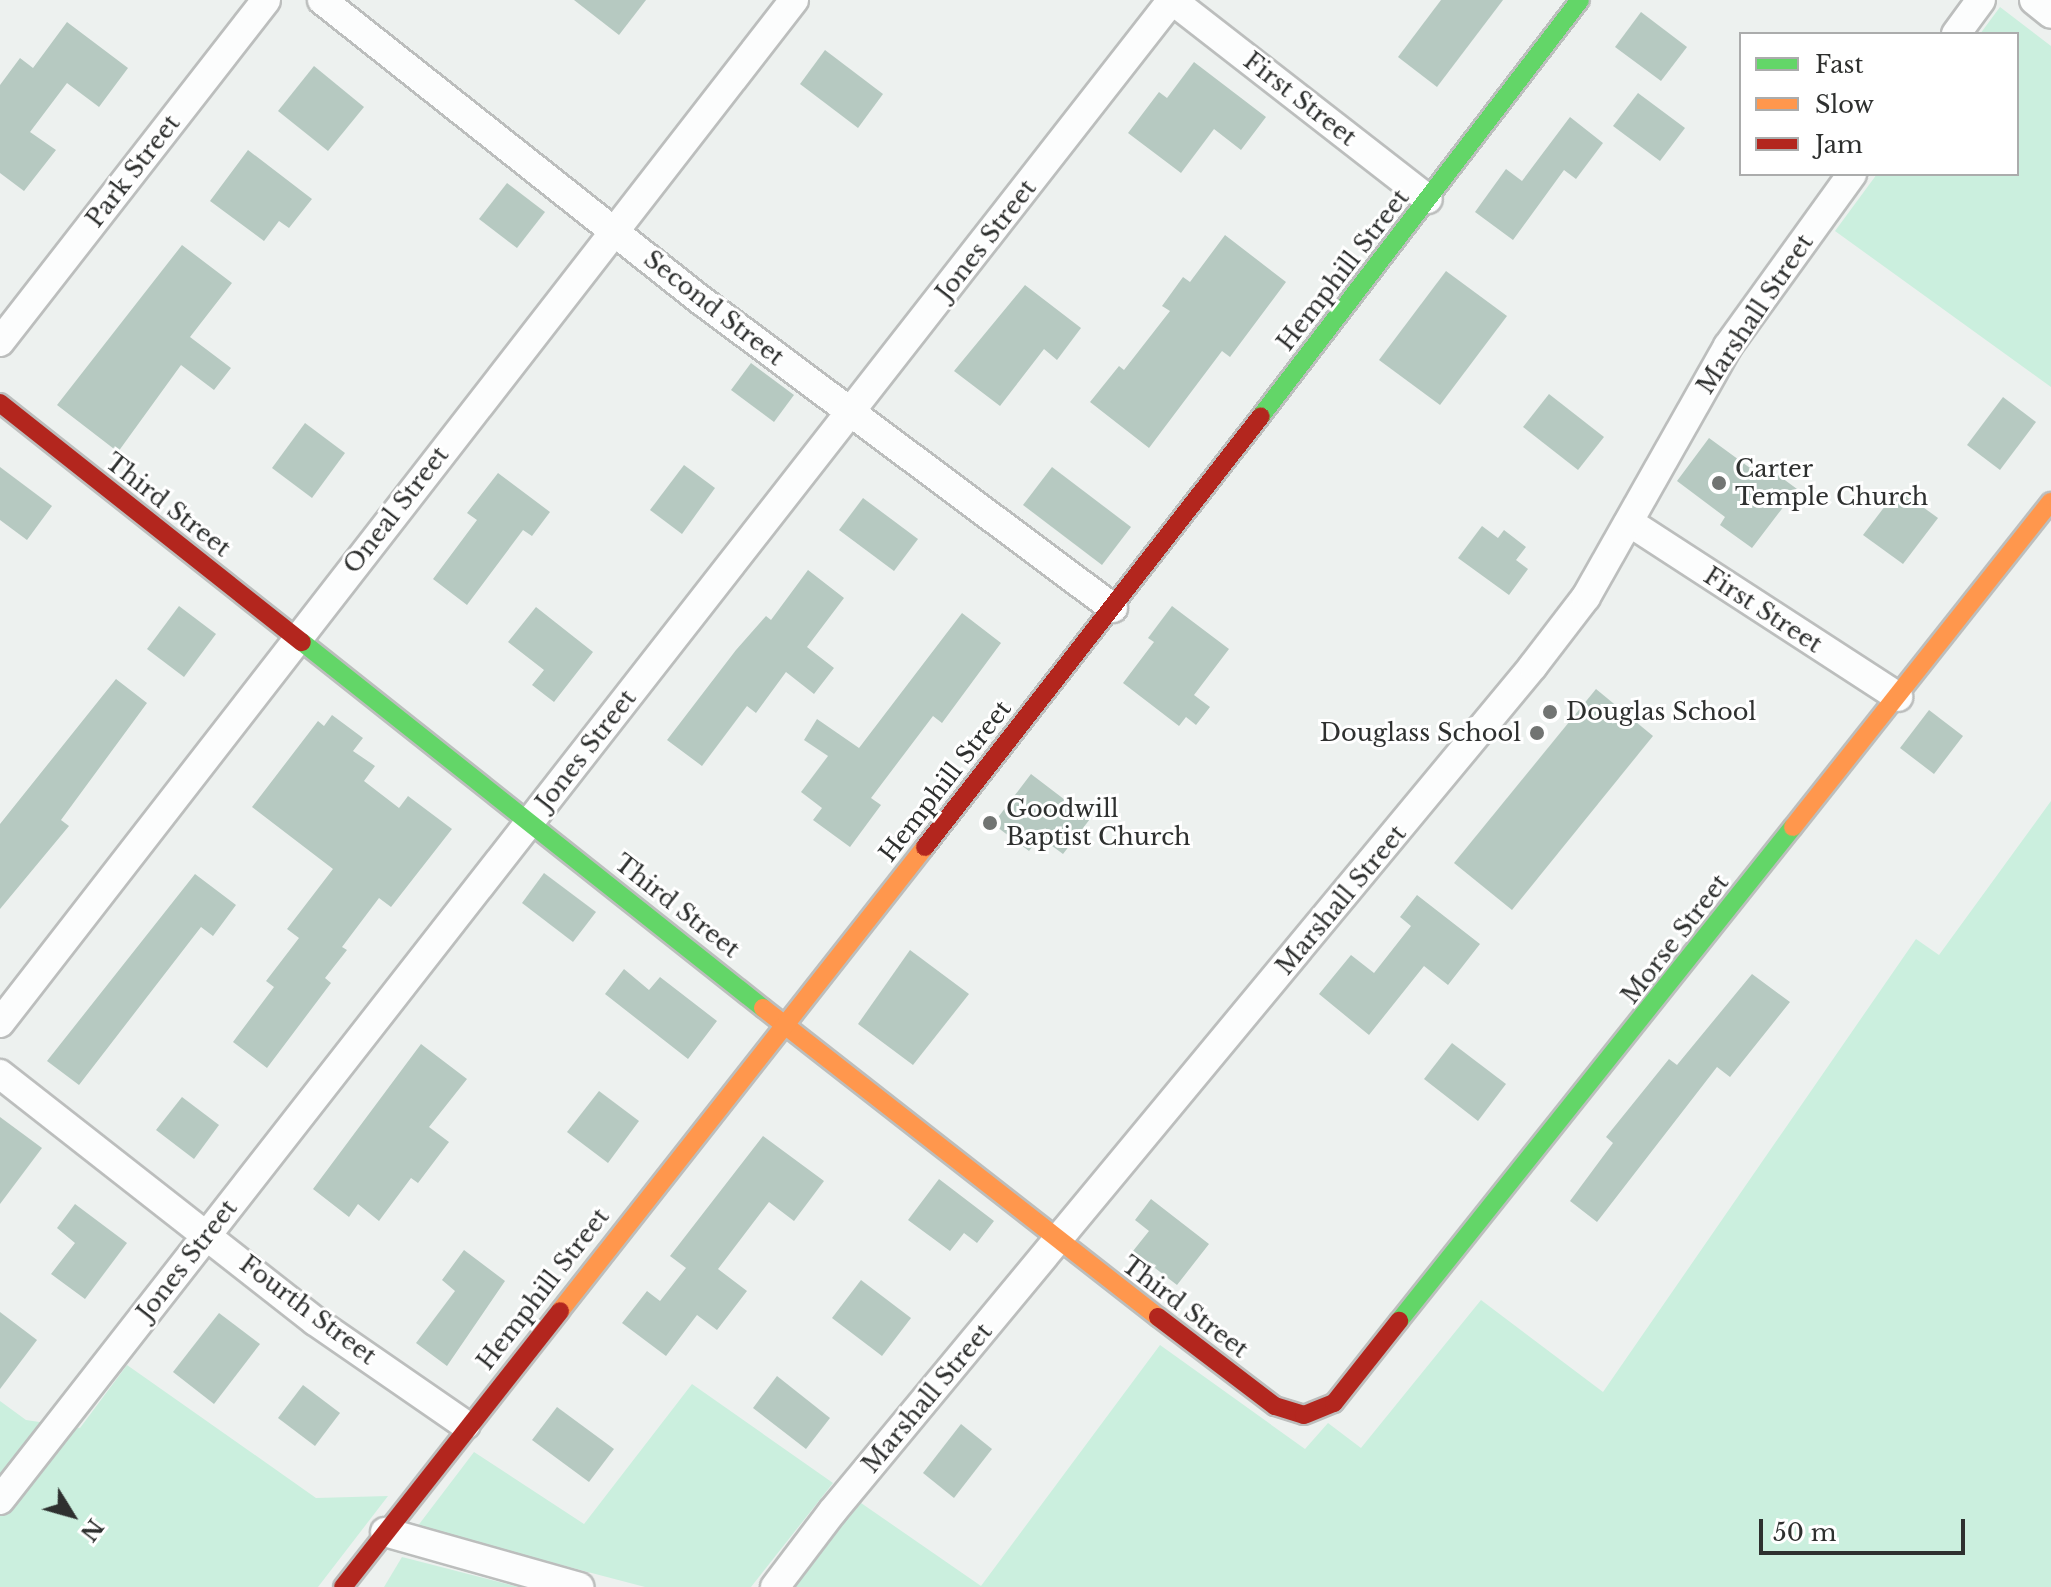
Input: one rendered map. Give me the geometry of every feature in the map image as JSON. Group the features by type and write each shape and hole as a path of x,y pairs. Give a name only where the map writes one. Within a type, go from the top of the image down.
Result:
{"street":[{"name":"Park Street","path":"0,342 266,0"},
{"name":"Second Street","path":"322,0 614,230 1113,608"},
{"name":"Oneal Street","path":"0,1023 794,0"},
{"name":"First Street","path":"1172,0 1428,199"},
{"name":"Jones Street","path":"0,1500 1172,0"},
{"name":"Hemphill Street","path":"343,1587 466,1425 1113,608 1580,0"},
{"path":"1957,32 1981,0"},
{"path":"2034,0 2051,14"},
{"name":"Marshall Street","path":"775,1587 1533,666 1586,597 1728,346 1851,176"},
{"name":"Third Street","path":"0,403 786,1021 1058,1241 1275,1406 1304,1415 1334,1403"},
{"name":"Morse Street","path":"1334,1403 2051,502"},
{"name":"First Street","path":"1629,522 1898,697"},
{"name":"Fourth Street","path":"0,1074 208,1233 315,1321 466,1425"},
{"path":"385,1532 579,1587"}],"green space":[{"path":"2000,7 2051,46 2051,387 1835,231 1876,176 2019,176 2019,32 1981,32"},
{"path":"2051,801 2051,1587 788,1587 861,1503 981,1586 1160,1345 1305,1449 1328,1423 1361,1448 1481,1300 1603,1392 1916,939 1939,955"},
{"path":"127,1365 316,1498 388,1496 318,1587 0,1587 0,1401 26,1420 80,1428"},
{"path":"692,1384 833,1483 751,1587 645,1587 417,1527 474,1452 584,1524"},
{"path":"402,1557 519,1587 384,1587"}],"building":[{"path":"574,0 646,0 619,35"},
{"path":"1441,0 1503,0 1437,87 1398,57"},
{"path":"1641,12 1687,47 1661,81 1615,47"},
{"path":"67,22 128,68 99,107 67,83 30,132 56,150 24,191 0,173 0,85 20,58 33,68"},
{"path":"825,50 883,94 858,128 800,84"},
{"path":"1194,62 1266,117 1241,150 1214,129 1181,173 1128,133 1159,92 1167,98"},
{"path":"314,66 364,107 328,151 278,111"},
{"path":"1638,93 1685,128 1660,161 1613,126"},
{"path":"1570,117 1603,143 1576,179 1564,170 1513,240 1475,212 1506,169 1522,181"},
{"path":"248,150 312,199 289,228 279,221 264,241 210,201"},
{"path":"507,183 545,212 517,248 479,219"},
{"path":"1225,235 1286,282 1230,357 1222,351 1149,448 1090,402 1119,366 1124,370 1170,311 1162,306 1183,277 1190,282"},
{"path":"182,245 232,283 190,337 231,368 214,390 181,365 118,452 57,405"},
{"path":"1446,271 1507,316 1440,405 1379,360"},
{"path":"1025,285 1081,328 1057,360 1044,349 1000,406 954,371"},
{"path":"751,363 794,395 774,422 731,390"},
{"path":"1549,394 1604,437 1578,470 1523,427"},
{"path":"2003,397 2036,422 2000,470 1967,445"},
{"path":"305,423 345,453 312,498 272,468"},
{"path":"1709,438 1761,476 1767,467 1797,489 1752,548 1720,525 1725,517 1677,481"},
{"path":"684,465 715,488 682,534 650,510"},
{"path":"0,467 52,506 27,540 0,520"},
{"path":"1052,467 1131,527 1102,565 1023,505"},
{"path":"498,473 550,512 532,536 523,530 467,605 433,579 477,520 467,513"},
{"path":"1898,489 1938,518 1903,564 1863,535"},
{"path":"863,498 918,539 894,571 839,530"},
{"path":"1482,526 1498,538 1504,530 1526,547 1516,560 1528,569 1509,595 1458,558"},
{"path":"808,570 844,598 807,647 834,668 814,694 786,672 756,713 747,706 702,766 667,740 736,650 766,616 771,620"},
{"path":"179,606 216,634 184,677 147,649"},
{"path":"1172,606 1229,649 1194,695 1210,707 1196,725 1186,717 1179,726 1123,683 1154,642 1148,638"},
{"path":"536,607 593,652 554,702 532,685 544,670 508,642"},
{"path":"962,613 1001,643 942,723 933,716 871,798 881,805 850,847 813,820 822,808 801,792 828,756 804,740 817,719 859,748"},
{"path":"116,679 147,703 61,820 69,826 0,909 0,824"},
{"path":"1596,689 1653,736 1512,910 1454,863"},
{"path":"1929,710 1963,736 1934,774 1900,748"},
{"path":"332,715 363,738 353,751 375,766 364,781 399,808 408,796 452,829 391,907 379,898 342,947 347,950 325,978 331,983 267,1068 233,1042 274,987 266,981 299,938 287,929 333,869 252,807 318,721 324,726"},
{"path":"1031,774 1090,819 1063,854 1040,837 1029,851 993,824"},
{"path":"544,873 596,912 573,942 522,903"},
{"path":"195,874 236,905 213,936 201,927 79,1085 47,1061"},
{"path":"1417,895 1480,944 1448,985 1424,966 1369,1035 1319,994 1351,955 1374,973 1411,926 1400,917"},
{"path":"910,950 969,994 913,1065 858,1024"},
{"path":"624,969 649,990 660,977 717,1021 688,1059 605,994"},
{"path":"1752,974 1790,1002 1730,1077 1717,1067 1597,1222 1570,1201 1613,1143 1606,1137 1669,1059 1677,1065"},
{"path":"1452,1043 1506,1084 1478,1121 1424,1079"},
{"path":"421,1044 467,1079 429,1127 449,1142 418,1183 411,1178 379,1221 358,1204 349,1217 313,1189"},
{"path":"599,1091 639,1121 608,1163 567,1132"},
{"path":"182,1097 219,1125 194,1159 156,1130"},
{"path":"0,1117 42,1148 0,1204"},
{"path":"763,1136 824,1181 794,1221 769,1202 718,1269 747,1291 717,1330 697,1315 666,1356 622,1323 647,1291 660,1301 686,1268 670,1256"},
{"path":"939,1179 994,1221 977,1243 964,1233 950,1251 908,1220"},
{"path":"1151,1199 1209,1244 1177,1285 1133,1251 1149,1231 1135,1220"},
{"path":"75,1204 127,1243 85,1299 51,1274 75,1243 57,1228"},
{"path":"464,1250 505,1281 447,1366 416,1343 455,1291 442,1280"},
{"path":"861,1280 911,1318 882,1356 832,1318"},
{"path":"0,1312 37,1340 0,1389"},
{"path":"219,1313 260,1344 214,1404 173,1372"},
{"path":"777,1376 830,1418 806,1449 753,1408"},
{"path":"303,1385 340,1413 315,1446 278,1418"},
{"path":"557,1407 614,1449 589,1482 532,1440"},
{"path":"961,1424 992,1449 954,1498 923,1473"}],"traffic: fast":[{"path":"1261,416 1580,0"},
{"path":"302,642 763,1008"},
{"path":"1399,1321 1793,827"}],"traffic: slow":[{"path":"1793,827 2051,502"},
{"path":"560,1311 925,847"},
{"path":"763,1008 1158,1317"}],"traffic: jam":[{"path":"0,403 302,642"},
{"path":"925,847 1261,416"},
{"path":"343,1587 560,1311"},
{"path":"1158,1317 1275,1406 1304,1415 1334,1403 1399,1321"}],"place":[{"name":"Carter Temple Church","path":"1719,483"},
{"name":"Douglas School","path":"1550,712"},
{"name":"Douglass School","path":"1537,733"},
{"name":"Goodwill Baptist Church","path":"990,823"}]}
